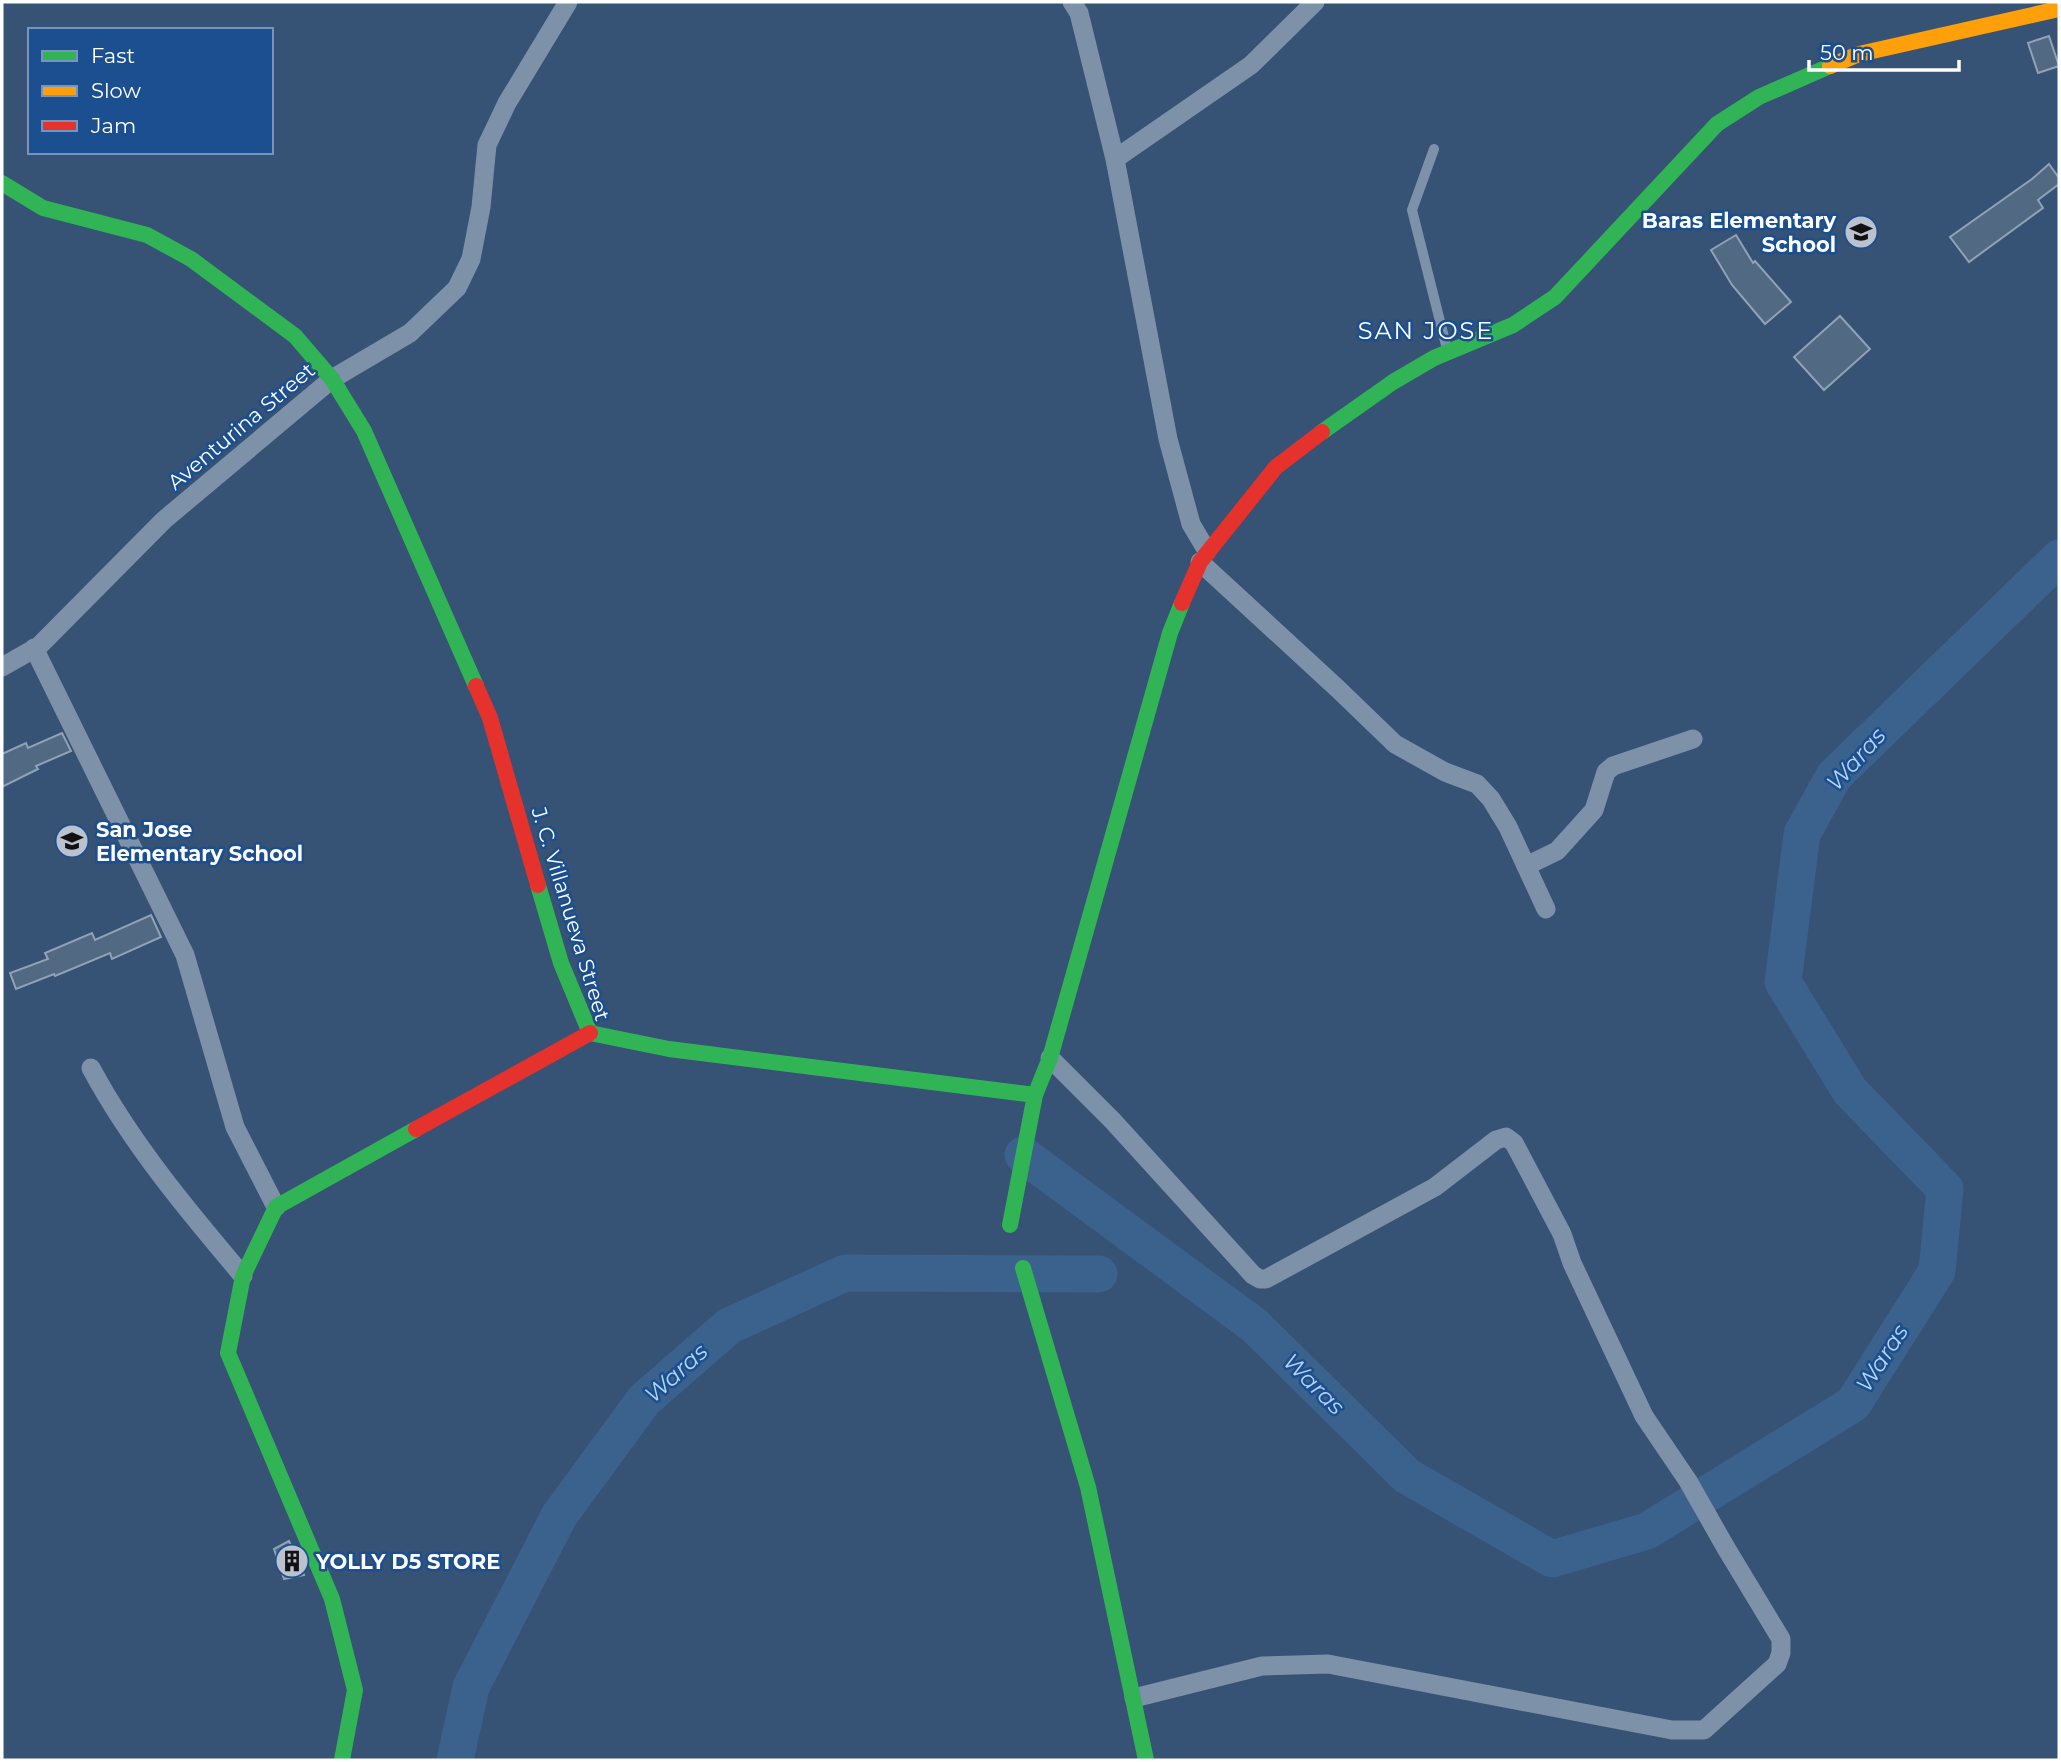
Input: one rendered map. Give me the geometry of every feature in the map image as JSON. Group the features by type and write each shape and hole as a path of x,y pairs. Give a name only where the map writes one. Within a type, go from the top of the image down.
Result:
{"street":[{"name":"Aventurina Street","path":"2,667 34,648 164,520 332,379 410,333 457,288 471,259 481,207 486,145 507,103 568,2"},
{"path":"1072,2 1079,13 1115,159 1168,439 1191,524 1204,556 1395,744 1445,772 1476,785 1497,808 1546,909"},
{"path":"1115,159 1251,65 1315,2"},
{"path":"1010,1225 1034,1095 1050,1058 1170,633 1204,556 1276,467 1353,408 1393,382 1448,353 1513,325 1555,297 1717,124 1759,97 1859,54 2059,9"},
{"name":"J. C. Villanueva Street","path":"2,183 43,208 147,235 191,259 295,336 332,379 364,431 490,718 561,963 590,1032 276,1207"},
{"path":"34,648 185,955 235,1127 276,1207 243,1276 228,1353 332,1599 355,1690 342,1760"},
{"path":"1526,866 1557,851 1594,810 1606,772 1613,766 1693,739"},
{"path":"590,1032 669,1049 1034,1095"},
{"path":"1050,1058 1112,1120 1253,1275 1260,1279 1266,1279 1435,1187 1496,1140 1506,1137 1514,1143 1562,1234 1572,1263 1644,1416 1688,1481 1781,1639 1781,1653 1777,1664 1704,1730 1672,1730 1328,1664 1262,1666 1134,1698"},
{"path":"92,1068 111,1106 198,1224 243,1276"},
{"path":"1023,1268 1088,1487 1146,1760"}],"lane":[{"path":"1434,149 1412,211 1448,353"}],"building":[{"path":"2049,36 2059,66 2038,73 2028,43"},
{"path":"2049,164 2059,178 2059,184 2038,200 2043,208 1969,262 1950,237"},
{"path":"1736,235 1753,263 1755,261 1791,302 1765,324 1732,285 1711,250"},
{"path":"1840,316 1870,349 1824,390 1794,357"},
{"path":"62,733 71,751 36,766 38,769 2,787 2,754 26,743 28,748"},
{"path":"151,915 161,937 112,959 110,953 16,989 10,973 48,959 45,953 92,933 95,940"},
{"name":"YOLLY D5 STORE","path":"289,1541 304,1575 284,1579 274,1549"}],"waterway":[{"name":"Waras","path":"1023,1155 1254,1325 1407,1476 1552,1559 1647,1531 1853,1404 1937,1271 1945,1189 1850,1091 1783,982 1802,834 1834,776 2059,558"},
{"name":"Waras","path":"455,1760 471,1687 559,1516 644,1400 729,1326 845,1273 1099,1274"}],"traffic: fast":[{"path":"1322,432 1393,382 1434,358 1513,325 1555,297 1717,124 1759,97 1830,66"},
{"path":"2,183 43,208 147,235 191,259 295,336 332,379 364,431 476,686"},
{"path":"1010,1225 1035,1095 1050,1058 1170,633 1182,603"},
{"path":"538,885 561,963 590,1033"},
{"path":"590,1033 669,1049 1035,1095"},
{"path":"342,1760 355,1690 332,1599 228,1353 243,1276 276,1207 416,1129"},
{"path":"1023,1268 1088,1487 1146,1760"}],"traffic: slow":[{"path":"1830,66 1859,54 2059,9"}],"traffic: jam":[{"path":"1182,603 1200,562 1276,467 1322,432"},
{"path":"476,686 490,718 538,885"},
{"path":"416,1129 590,1033"}],"place":[{"name":"Baras Elementary School","path":"1861,232"},
{"name":"San Jose Elementary School","path":"72,841"},
{"name":"YOLLY D5 STORE","path":"292,1561"}],"district":[{"name":"SAN JOSE","path":"1426,330"}]}
